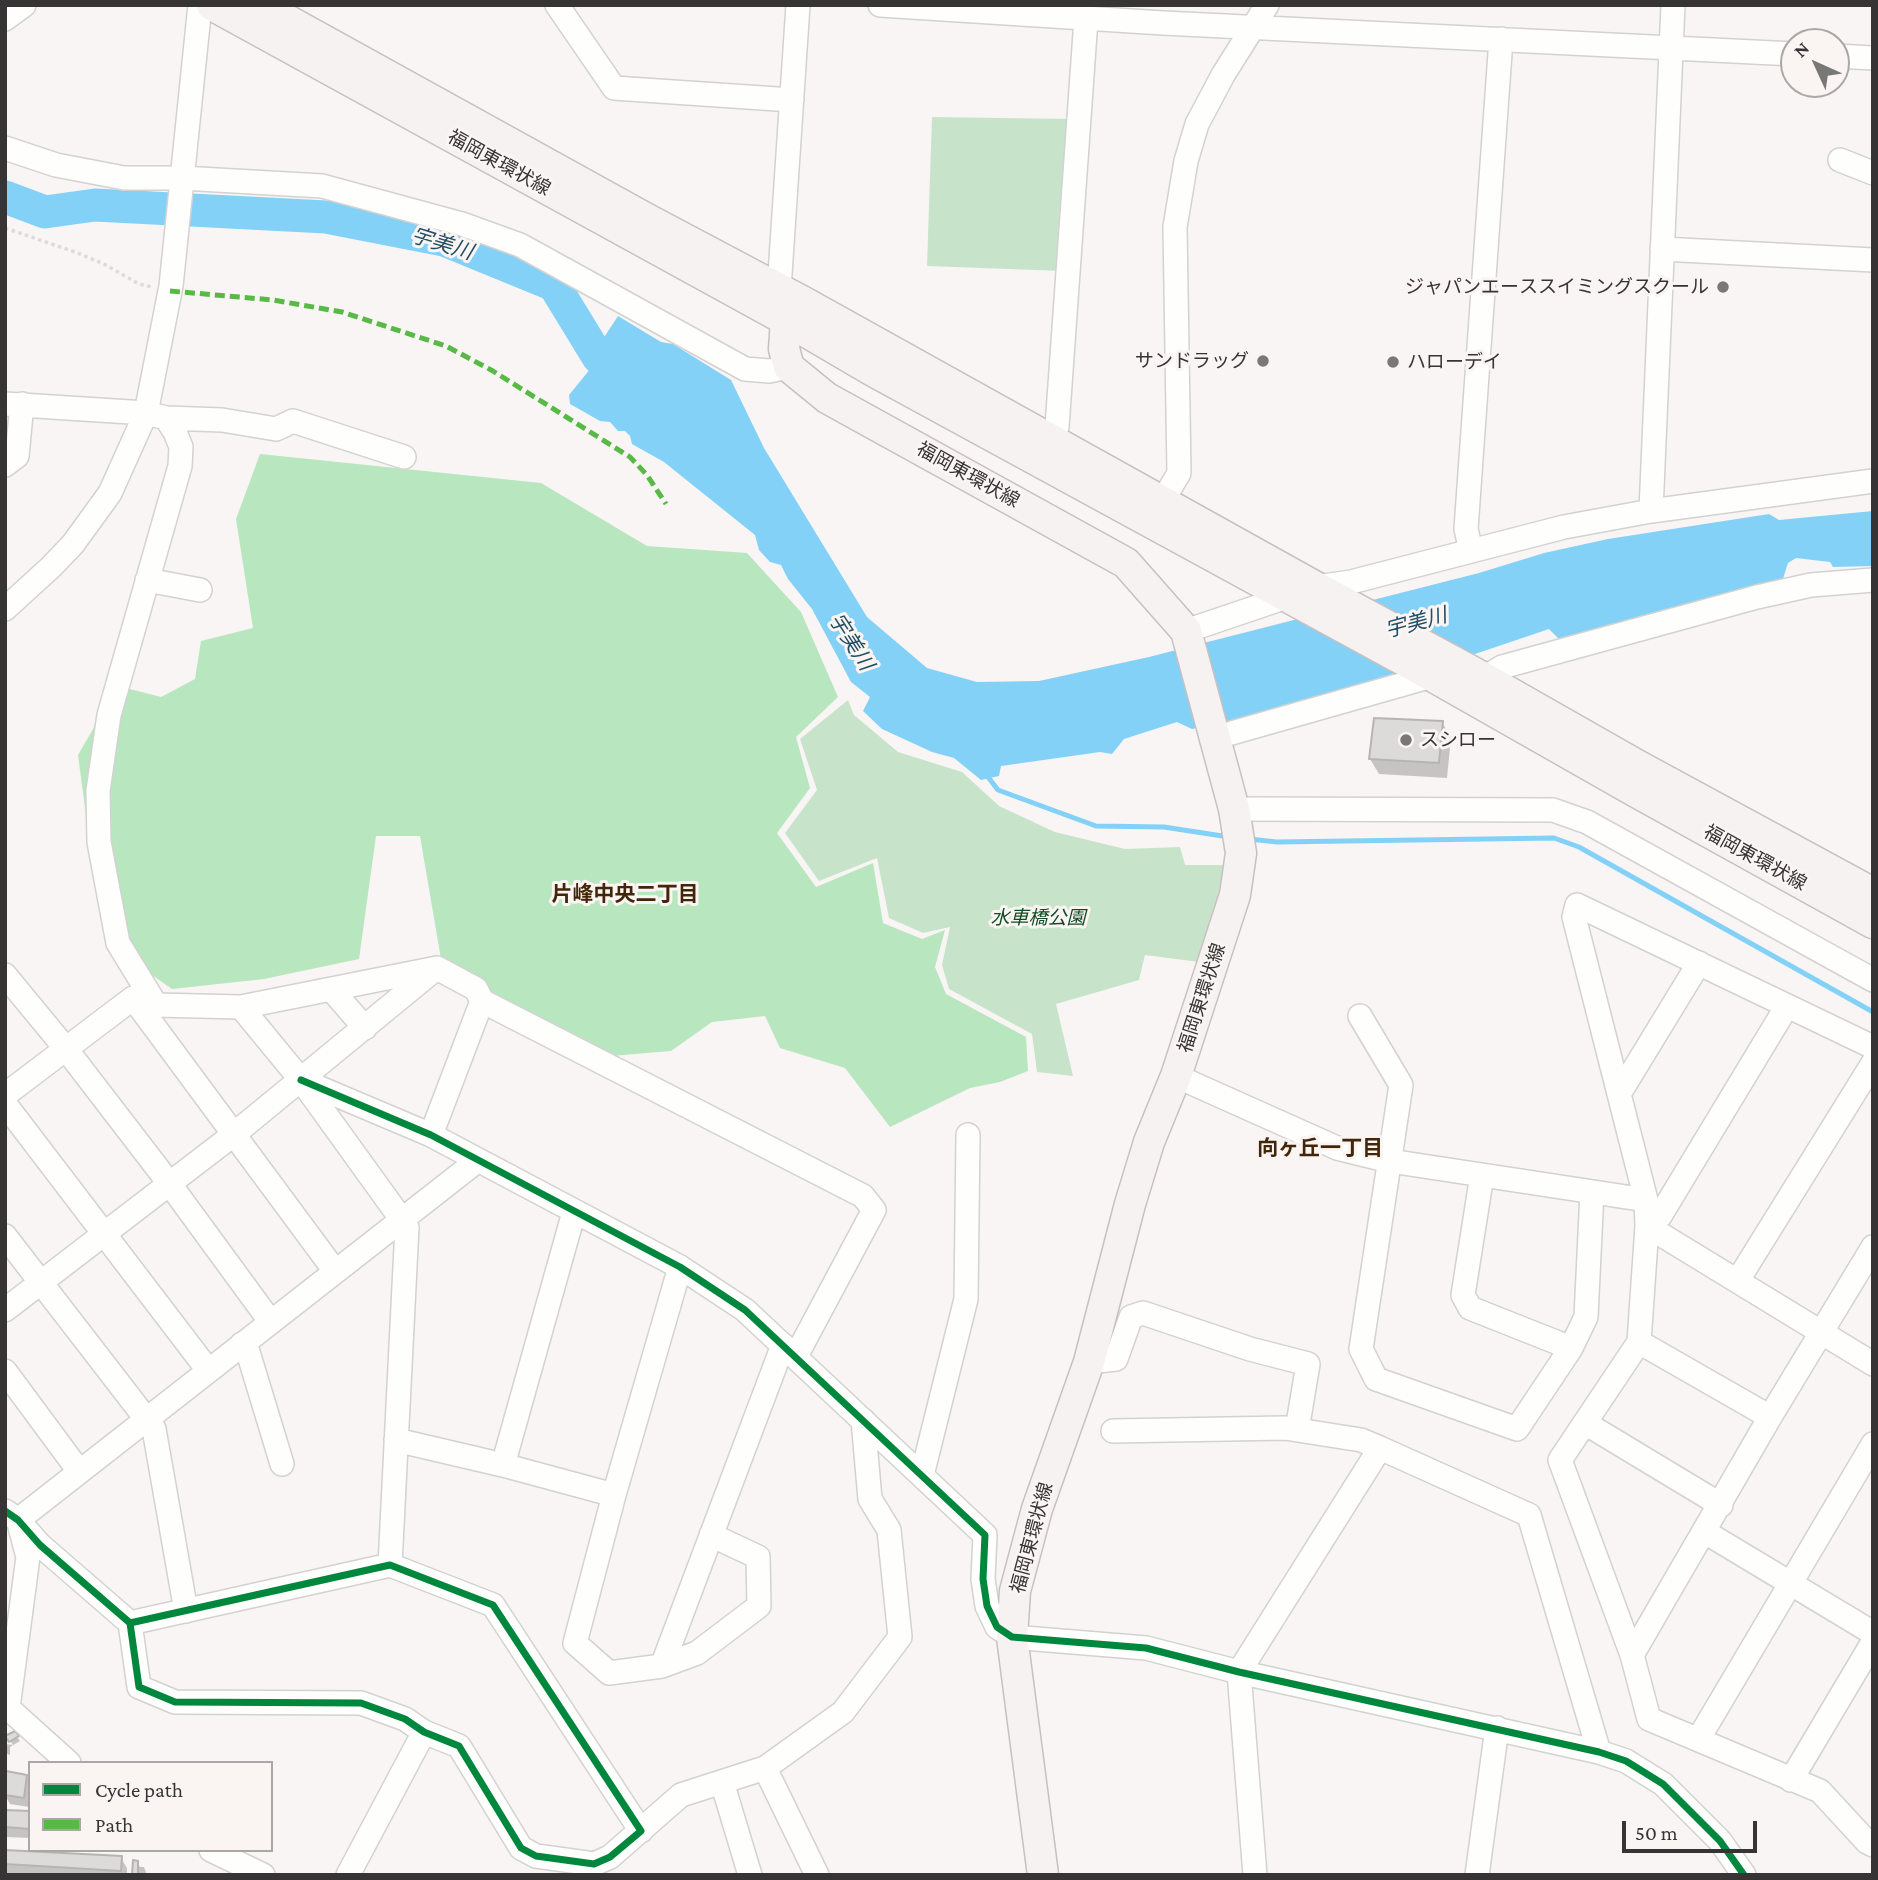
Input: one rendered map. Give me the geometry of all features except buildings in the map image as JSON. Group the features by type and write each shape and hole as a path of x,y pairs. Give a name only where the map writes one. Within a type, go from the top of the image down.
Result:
{"main road":[{"name":"福岡東環状線","path":"212,5 786,320 873,371 1304,594"},
{"name":"福岡東環状線","path":"260,5 1163,502 1304,594"},
{"path":"779,289 786,320 784,349 789,367"},
{"name":"福岡東環状線","path":"789,367 827,398 1126,563 1188,637 1234,814 1241,853 1235,895 1176,1076 1137,1179 1089,1362 1037,1509 1015,1591 1012,1637 1043,1875"},
{"path":"1304,594 1435,669"},
{"name":"福岡東環状線","path":"1435,669 1483,678 1873,893"},
{"name":"福岡東環状線","path":"1435,669 1636,792 1873,923"}],"street":[{"path":"5,19 24,5"},
{"path":"5,609 73,544 110,493 156,416 200,5"},
{"path":"557,5 614,88 792,100"},
{"path":"779,289 798,5"},
{"path":"880,5 984,8 1086,19 1162,14 1253,27 1780,53"},
{"path":"1163,502 1179,473 1175,268 1178,205 1197,124 1267,5"},
{"path":"1651,511 1673,5"},
{"path":"1051,440 1057,427 1086,19"},
{"path":"1471,551 1466,529 1501,39"},
{"path":"1850,57 1873,58"},
{"path":"5,148 56,165 124,178 182,178 323,186 462,224 520,245 745,369 769,371 789,367"},
{"path":"1840,160 1873,173"},
{"path":"1662,248 1873,260"},
{"path":"5,465 17,456 14,404 222,420 276,429 293,421 404,457"},
{"path":"156,416 175,432 181,447 180,466 109,715 98,792 99,842 118,943 156,1004"},
{"path":"1188,637 1304,594 1564,527 1651,511 1873,481"},
{"path":"147,580 200,590"},
{"path":"1483,678 1502,667 1811,585 1873,580"},
{"path":"1213,733 1435,669"},
{"path":"1234,814 1553,810 1587,822 1873,981"},
{"path":"1871,1839 1821,1791 1649,1719 1632,1656 1560,1460 1639,1342 1647,1226 1646,1200 1574,917 1577,905 1873,1047"},
{"path":"1619,1094 1699,963"},
{"path":"133,998 156,1004 242,1006 437,968 476,989 482,1000 863,1196 874,1210 789,1351 711,1535 662,1667"},
{"path":"5,1310 233,1135 437,968"},
{"path":"5,975 169,1183 270,1321"},
{"path":"331,989 365,1028"},
{"path":"5,1095 133,998"},
{"path":"133,998 335,1270"},
{"path":"430,1135 482,1000"},
{"path":"242,1006 302,1080 407,1227 390,1565"},
{"path":"1647,1226 1660,1216 1787,1006"},
{"path":"1360,1016 1401,1085 1361,1349 1376,1379 1517,1429 1571,1348 1586,1317 1592,1192"},
{"path":"1738,1280 1873,1063"},
{"path":"1176,1076 1337,1148 1390,1161 1646,1200"},
{"path":"302,1080 430,1135 680,1268 745,1310 985,1535 983,1579 987,1606 997,1627 1012,1637 1146,1648 1239,1672 1600,1752 1626,1761 1662,1784 1720,1841 1744,1875"},
{"path":"5,1104 208,1370"},
{"path":"922,1475 966,1299 968,1135"},
{"path":"12,1515 79,1471 146,1420 477,1161"},
{"path":"1482,1175 1463,1295 1470,1308 1571,1348"},
{"path":"503,1465 574,1212"},
{"path":"1647,1226 1873,1364"},
{"path":"5,1236 154,1430 186,1611"},
{"path":"1632,1656 1820,1332 1873,1247"},
{"path":"680,1268 614,1495 575,1643 609,1673 662,1667 697,1653 759,1606 758,1557 711,1535"},
{"path":"1089,1362 1116,1359 1131,1317 1143,1313 1250,1349 1308,1364 1297,1430"},
{"path":"1639,1342 1770,1417"},
{"path":"242,1344 248,1352 282,1464"},
{"path":"5,1371 79,1471"},
{"path":"12,1515 40,1545 130,1623 139,1688 175,1702 361,1703 405,1719 424,1732 459,1746 521,1848 536,1856 594,1864 610,1857 681,1795 759,1770 843,1712 900,1637 889,1530 870,1499 863,1420"},
{"path":"1585,1423 1721,1505"},
{"path":"1113,1431 1285,1428 1362,1440 1529,1515 1600,1752"},
{"path":"396,1440 614,1495"},
{"path":"1699,1738 1873,1444"},
{"path":"1255,1875 1239,1672 1380,1448"},
{"path":"12,1515 28,1557 7,1709 67,1761"},
{"path":"1705,1532 1873,1633"},
{"path":"130,1623 390,1565 493,1605 641,1831"},
{"path":"1791,1780 1873,1642"},
{"path":"1477,1875 1497,1728"},
{"path":"348,1875 424,1732"},
{"path":"759,1770 817,1875"},
{"path":"722,1782 750,1875"},
{"path":"215,1852 263,1875"}],"path":[{"path":"5,228 104,264 139,285 170,289"}],"green space":[{"path":"932,117 1071,119 1063,271 927,266"},
{"path":"260,454 541,483 647,546 747,553 801,612 838,697 796,737 810,788 777,833 816,887 873,863 883,923 922,939 945,930 935,967 946,994 1026,1037 1028,1071 1000,1082 970,1088 890,1127 845,1068 780,1048 765,1016 712,1022 671,1051 611,1056 442,965 420,836 376,836 359,959 264,979 172,989 111,946 92,861 78,755 118,686 161,697 195,679 201,641 253,628 236,519"},
{"name":"水車橋公園","path":"848,700 854,715 898,752 962,772 999,806 1055,832 1125,849 1180,847 1185,865 1224,865 1223,900 1207,963 1145,955 1139,980 1056,1004 1073,1076 1037,1072 1032,1034 949,989 942,965 950,927 923,933 889,918 877,858 819,881 785,833 817,790 800,739"}],"water":[{"path":"618,316 661,342 673,344 731,380 764,448 867,617 927,668 977,682 1039,681 1149,657 1479,573 1544,553 1608,539 1769,514 1779,520 1873,511 1873,566 1833,567 1830,562 1796,558 1788,563 1782,582 1559,639 1549,629 1392,682 1227,723 1192,729 1177,722 1124,739 1112,754 1100,752 1001,766 999,776 981,780 954,758 932,752 882,729 863,711 870,697 851,682 812,609 788,579 781,565 770,562 759,550 755,535 664,462 632,444 625,431 618,431 610,422 600,421 570,404 569,395 591,368 601,342"}],"waterway":[{"name":"宇美川","path":"5,197 45,212 95,205 326,217 444,240 554,285 598,357 628,383"},
{"path":"985,773 998,790 1096,826 1164,827 1229,837"},
{"path":"1249,839 1277,842 1554,838 1579,847 1873,1012"}],"marked path":[{"path":"170,291 273,300 342,312 446,346 493,371 630,457 647,475 666,504"}],"cycle path":[{"path":"301,1080 431,1135 680,1267 745,1310 985,1535 983,1579 987,1606 997,1627 1012,1637 1146,1648 1239,1672 1599,1752 1626,1761 1663,1784 1720,1841 1744,1875"},
{"path":"5,1511 130,1623 139,1687 175,1702 361,1703 405,1719 424,1732 459,1746 521,1848 536,1856 594,1864 610,1857 641,1831 493,1605 390,1565 130,1623"}],"place":[{"name":"ジャパンエーススイミングスクール","path":"1723,287"},
{"name":"サンドラッグ","path":"1263,361"},
{"name":"ハローデイ","path":"1393,362"},
{"name":"スシロー","path":"1406,740"}],"district":[{"name":"片峰中央二丁目","path":"625,895"},
{"name":"向ヶ丘一丁目","path":"1320,1149"}]}
